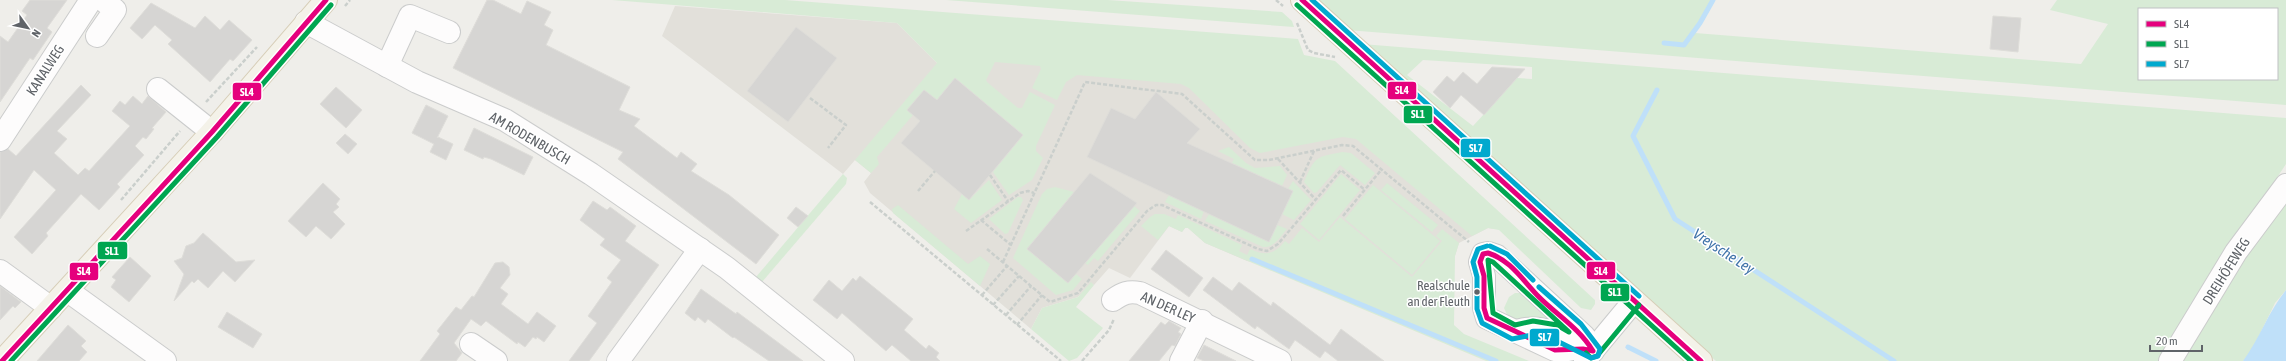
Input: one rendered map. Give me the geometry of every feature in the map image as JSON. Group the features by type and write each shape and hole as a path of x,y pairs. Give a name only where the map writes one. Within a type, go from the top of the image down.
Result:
{"main road":[{"path":"2,361 68,291 212,132 326,0"},
{"path":"1302,0 1701,361"}],"street":[{"name":"KANALWEG","path":"0,140 91,0"},
{"path":"97,36 115,10 103,0"},
{"path":"387,66 403,13 450,32"},
{"name":"AM RODENBUSCH","path":"306,22 417,82 504,120 590,174 700,249 756,290 843,361"},
{"path":"158,89 212,132"},
{"name":"DREIHÖFEWEG","path":"2170,361 2236,252 2286,185"},
{"path":"618,361 700,249"},
{"path":"1488,253 1497,256 1584,336 1586,353 1555,332 1532,328 1514,332 1487,318 1484,308 1484,276 1480,262 1483,254 1488,253"},
{"path":"0,271 51,308"},
{"path":"68,291 165,361"},
{"name":"AN DER LEY","path":"1113,300 1130,291 1140,293 1202,321 1280,361"},
{"path":"1586,353 1634,301"},
{"name":"AN DER LEY","path":"1181,361 1202,321"},
{"path":"471,344 496,361"}],"path":[{"path":"120,201 192,117 260,44"},
{"path":"1003,262 1085,82 1169,91 1182,94 1252,158 1260,161 1348,144 1357,148 1483,254"},
{"path":"810,98 846,125 828,148"},
{"path":"1300,182 1314,151"},
{"path":"1278,158 1316,200"},
{"path":"1343,216 1382,169"},
{"path":"987,249 1050,302 1078,293 1147,211 1156,205 1162,205 1258,249 1267,251 1278,244 1341,170 1365,190"},
{"path":"918,191 935,171"},
{"path":"990,175 1008,201"},
{"path":"966,231 1008,201 1024,192 1034,193"},
{"path":"870,202 1061,361"},
{"path":"981,220 1011,245"},
{"path":"982,295 1007,266"},
{"path":"993,305 1019,276"},
{"path":"1006,315 1030,286"},
{"path":"1017,325 1042,295"},
{"path":"1082,361 1113,323 1115,310 1113,300"}],"shaded area":[{"name":"Realschule an der Fleuth","path":"675,6 897,23 937,63 982,44 1324,76 1495,229 1488,228 1459,243 1455,256 1415,296 1247,261 1205,243 1188,228 1185,228 1182,232 1169,226 1130,278 1109,268 1094,285 1091,283 1078,297 1042,308 1031,329 870,193 864,182 871,173 855,160 843,174 662,36"}],"green space":[{"path":"612,0 785,0 1298,39 1304,55 1335,61 1595,300 1595,304 1591,310 1581,308 1499,230 1488,228 1472,236 1356,139 1343,137 1260,153 1250,148 1189,88 1181,84 1077,75 1066,82 1057,100 1032,88 1041,69 1040,66 995,62 986,80 987,82 1018,108 1022,108 1030,92 1055,105 1036,146 1036,151 1043,158 1032,180 1009,195 993,172 1023,135 955,78 937,100 924,90 913,115 877,157 879,164 871,173 855,160 937,63 897,23"},
{"path":"946,0 1108,0 1282,12 1292,21 1294,27"},
{"path":"1316,0 1714,0 1695,33 2081,64 2108,24 2050,10 2057,0 2286,0 2286,105 1347,30"},
{"path":"1362,44 2286,118 2286,164 2215,271 2160,361 1716,361","holes":["1423,60 1532,67 1532,79 1517,78 1473,126 1407,75"]},
{"path":"1229,147 1246,163 1255,168 1280,166 1287,175 1282,186 1232,163 1234,159 1218,151"},
{"path":"1342,152 1351,153 1375,173 1365,185 1340,165 1317,192 1314,193 1304,182 1314,162 1321,157"},
{"path":"843,174 847,178 846,184 762,282 756,277"},
{"path":"1341,174 1360,190 1319,240 1300,224"},
{"path":"989,180 1002,200 971,223 954,209 962,194 969,200"},
{"path":"1293,181 1311,200 1294,220 1282,214 1293,191 1288,189"},
{"path":"1387,183 1438,225 1432,232 1381,190"},
{"path":"1373,185 1440,241 1412,275 1345,219"},
{"path":"1055,187 1074,192 1027,249 1068,283 1076,274 1082,279 1073,290 1056,295 1013,258 1042,194 1047,189"},
{"path":"1169,195 1204,211 1201,219 1165,202"},
{"path":"1018,197 1021,197 1023,200 1008,233 1005,234 989,219"},
{"path":"2286,199 2286,290 2275,303 2253,348 2243,361 2180,361 2246,257"},
{"path":"898,205 968,264 980,256 990,264 980,286 893,213 892,209"},
{"path":"1134,206 1140,211 1098,261 1094,258 1088,265 1085,263"},
{"path":"1155,214 1164,214 1176,219 1178,215 1242,245 1239,251 1247,255 1250,249 1260,253 1273,252 1285,241 1289,244 1302,228 1319,242 1340,217 1412,277 1442,241 1436,236 1442,229 1459,243 1455,256 1454,325 1464,334 1529,361 1486,361 1205,243 1188,228 1185,228 1182,232 1169,226 1158,240 1141,226"},
{"path":"1209,214 1269,242 1277,225 1287,229 1274,244 1263,247 1205,221"},
{"path":"1091,282 1094,285 1076,307 1103,328 1077,358 1069,361 1031,329 1042,308 1078,297"},
{"path":"1515,293 1521,293 1555,319 1549,326 1509,319 1504,308 1509,297"}],"water":[{"path":"2286,290 2286,361 2243,361 2274,307"}],"building":[{"path":"30,0 67,0 47,28 52,32 33,60 30,58 0,102 0,36 8,42 27,15 22,11"},
{"path":"487,0 493,0 521,14 527,1 551,12 544,25 553,30 546,45 630,87 619,110 640,119 634,126 677,158 681,152 697,164 691,171 729,195 779,235 756,264 618,159 623,152 453,68"},
{"path":"151,3 195,28 205,16 220,30 229,20 252,40 233,61 230,59 210,82 168,44 172,40 155,25 142,39 130,28"},
{"path":"1993,16 2021,18 2018,52 1990,49"},
{"path":"796,27 837,58 788,122 747,91"},
{"path":"1492,67 1525,69 1484,115 1461,95 1450,108 1433,92 1447,76 1454,82 1463,72 1477,84"},
{"path":"955,78 1023,135 969,200 901,143 920,121 907,110 924,90 937,100"},
{"path":"81,85 91,95 57,131 67,139 54,153 78,175 85,168 89,171 130,126 112,111 120,101 125,105 133,96 142,104 148,96 166,112 152,128 154,129 146,139 143,137 135,146 144,155 117,184 120,187 99,210 81,194 46,233 48,236 32,254 14,237 56,190 34,170 0,219 0,152 8,149 16,156"},
{"path":"336,87 362,110 346,128 320,104"},
{"path":"1156,92 1200,129 1187,143 1293,191 1269,242 1087,157 1111,108 1135,119"},
{"path":"426,105 448,116 437,138 438,137 453,144 446,160 430,152 434,144 412,133"},
{"path":"474,128 533,157 524,175 491,159 484,157 483,159 464,150"},
{"path":"345,134 357,144 348,154 336,143"},
{"path":"1090,173 1137,203 1068,283 1027,249"},
{"path":"323,183 340,199 336,204 339,207 333,212 345,224 331,239 316,226 306,237 288,221"},
{"path":"593,201 607,210 610,207 636,226 625,241 659,265 589,361 569,361 597,323 588,316 612,282 607,278 621,260 600,245 605,239 580,220"},
{"path":"796,207 808,216 798,227 787,218"},
{"path":"203,233 236,262 255,260 235,282 223,271 208,288 198,279 194,283 192,281 174,301 184,274 174,261 182,258 186,246 194,243"},
{"path":"1166,250 1203,278 1189,297 1151,269"},
{"path":"130,257 151,276 129,302 111,287 116,280 112,277"},
{"path":"503,262 509,267 510,275 500,288 508,294 501,304 528,324 537,312 556,326 544,342 537,337 536,339 533,337 525,347 518,342 517,344 486,321 481,326 471,319 454,343 462,353 456,361 420,361 440,334 437,331 456,307 461,310 472,296 474,297 495,263"},
{"path":"860,276 913,319 904,330 926,349 929,345 939,353 936,357 940,361 911,361 892,345 886,351 842,313 837,319 813,300 829,280 842,291 853,278 856,281"},
{"path":"1213,277 1232,291 1239,282 1271,306 1273,302 1330,345 1341,329 1384,361 1338,361 1325,351 1320,358 1295,340 1289,349 1257,326 1255,329 1203,290"},
{"path":"0,286 21,302 15,308 13,306 0,320"},
{"path":"701,289 736,314 737,312 803,361 769,361 734,337 733,338 708,319 705,323 698,317 695,321 685,313"},
{"path":"227,312 262,334 253,348 218,327"},
{"path":"1169,321 1181,328 1178,332 1181,334 1175,346 1172,345 1159,361 1129,361 1161,322 1165,325"},
{"path":"68,325 86,341 81,346 87,352 79,361 37,361"},
{"path":"1204,345 1236,361 1204,361 1197,358"}],"waterway":[{"name":"Vreysche Ley","path":"1664,43 1684,45 1700,23 1713,0"},
{"name":"Vreysche Ley","path":"1657,90 1633,136 1675,219 1894,361"},
{"path":"1252,259 1496,361"},
{"path":"1628,347 1656,361"}],"transit line":[{"name":"SL4","path":"2,361 212,132 326,0"},
{"name":"SL4","path":"1302,0 1701,361"},
{"name":"SL7","path":"1312,0 1639,296"},
{"name":"SL1","path":"11,361 217,137 331,5"},
{"name":"SL1","path":"1297,5 1691,361"},
{"name":"SL7","path":"1487,246 1478,249 1473,262 1477,277 1477,309 1482,323 1512,339 1532,335 1553,339 1591,358 1598,356 1600,349 1581,324 1539,287"},
{"name":"SL7","path":"1490,246 1507,254 1533,280"},
{"name":"SL4","path":"1488,253 1496,256 1510,266 1546,304 1581,335 1593,351 1583,349 1555,350 1487,318 1484,308 1484,276 1480,262 1483,254 1488,253"},
{"name":"SL1","path":"1488,260 1493,262 1569,332 1557,325 1533,321 1515,325 1493,313 1488,260"},
{"name":"SL1","path":"1586,353 1591,358 1597,356 1639,305"}],"place":[{"name":"Realschule an der Fleuth","path":"1477,292"}]}
